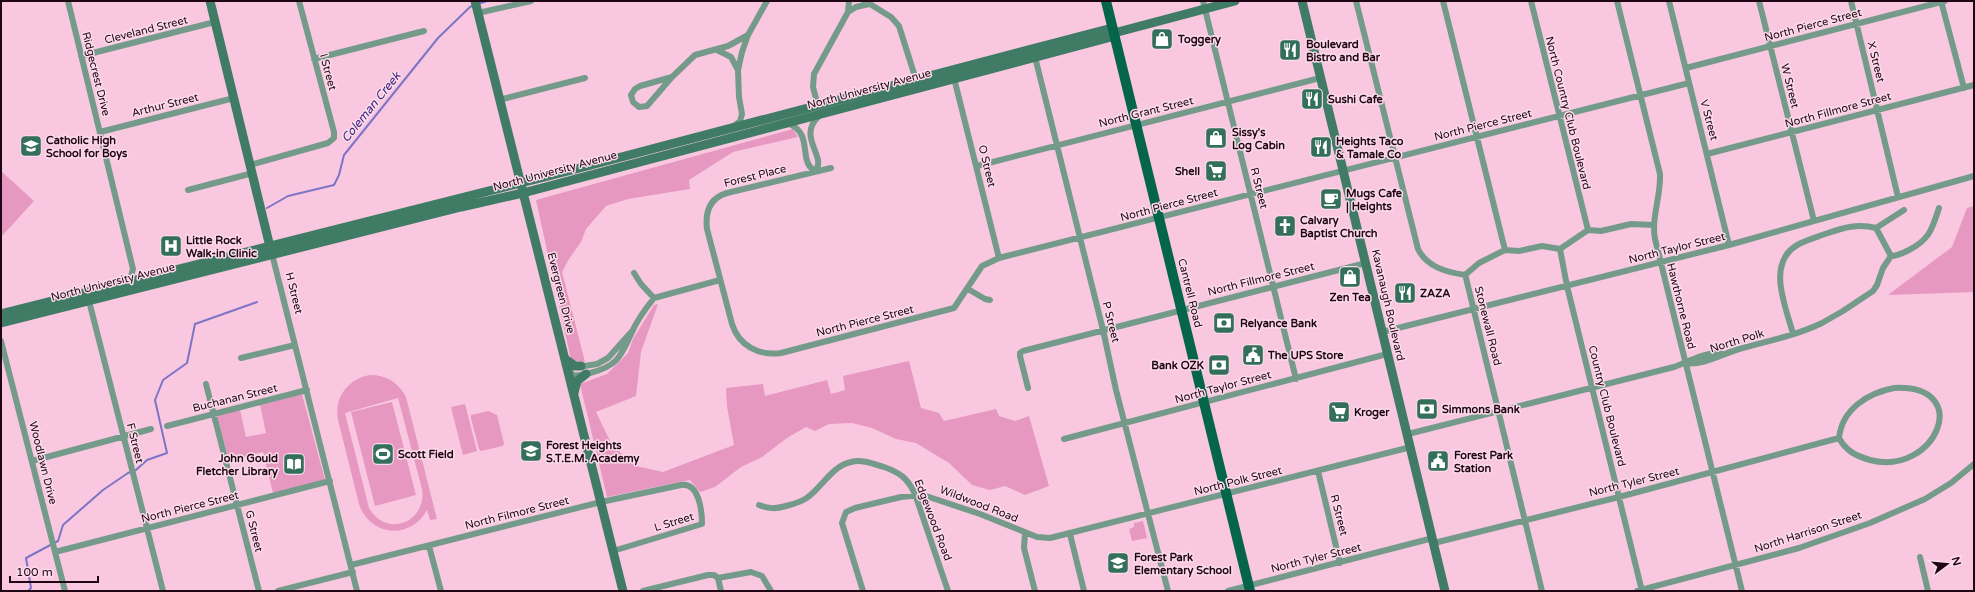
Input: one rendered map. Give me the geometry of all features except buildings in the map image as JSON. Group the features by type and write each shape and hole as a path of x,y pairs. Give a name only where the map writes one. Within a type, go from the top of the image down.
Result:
{"main road":[{"name":"H Street","path":"210,1 271,250"},
{"name":"Cantrell Road","path":"1106,1 1249,588"},
{"name":"North University Avenue","path":"1,323 89,301 520,183 731,129 918,89 1035,57 1204,5 1236,1"},
{"name":"Kavanaugh Boulevard","path":"1302,1 1445,591"},
{"name":"Evergreen Drive","path":"476,6 623,591"},
{"name":"North University Avenue","path":"1,314 150,277 523,193 786,123 916,79 1114,32"},
{"path":"565,359 583,370 577,381 574,394"}],"street":[{"name":"Ridgecrest Drive","path":"68,1 133,269"},
{"name":"I Street","path":"252,169 326,144 333,140 334,132 299,1"},
{"path":"476,6 531,1"},
{"path":"731,129 740,121 742,114 739,97 738,70 748,35 768,1"},
{"path":"786,123 796,126 801,131 808,163 815,171 818,167 818,162 810,128 819,111 813,87 814,74 848,12 849,1"},
{"name":"Stonewall Road","path":"1356,1 1415,241 1421,255 1426,260 1440,269 1465,275 1542,591"},
{"path":"1443,1 1505,250"},
{"name":"North Country Club Boulevard","path":"1530,1 1588,230"},
{"name":"Hawthorne Road","path":"1618,1 1660,174 1660,194 1654,225 1660,263 1742,591"},
{"name":"V Street","path":"1669,1 1729,245"},
{"name":"W Street","path":"1759,1 1814,221"},
{"name":"X Street","path":"1851,1 1898,197"},
{"path":"1942,1 1964,88"},
{"name":"North Pierce Street","path":"1686,68 1942,1"},
{"path":"848,12 856,6 867,3 891,17 899,26 918,89"},
{"name":"R Street","path":"1204,5 1296,379"},
{"name":"Cleveland Street","path":"81,56 215,22"},
{"path":"314,59 424,31"},
{"path":"672,77 635,88 631,95 632,102 639,107 647,106 672,77 695,55 704,51 717,50 734,44 748,35"},
{"path":"717,50 731,57 738,70"},
{"name":"P Street","path":"1035,57 1125,424 1168,591"},
{"path":"499,100 584,78"},
{"name":"O Street","path":"954,78 978,166 999,258"},
{"name":"North Grant Street","path":"978,166 1056,144 1061,145 1320,78"},
{"name":"North Pierce Street","path":"720,280 736,335 752,349 769,354 803,348 941,312 957,306 982,266 999,258 1689,83"},
{"name":"North Fillmore Street","path":"1707,154 1974,85"},
{"name":"Arthur Street","path":"100,132 234,98"},
{"path":"742,114 760,122"},
{"name":"Forest Place","path":"720,280 706,220 707,212 713,201 727,192 831,168"},
{"path":"188,190 252,169"},
{"name":"North Taylor Street","path":"1382,332 1729,245 1974,176"},
{"path":"1876,228 1891,256 1899,255 1924,241 1929,234 1939,208"},
{"path":"1793,334 1780,283 1781,267 1789,252 1800,244 1843,228 1860,225 1876,228 1904,210"},
{"path":"1465,275 1479,263 1505,250 1519,251 1542,246 1560,249 1588,230 1601,231 1631,224 1654,225"},
{"name":"Country Club Boulevard","path":"1560,249 1567,286 1619,497 1640,591"},
{"name":"H Street","path":"271,250 357,591"},
{"name":"North Polk","path":"1685,363 1697,363 1816,326 1838,314 1873,291 1877,285 1882,268 1891,256"},
{"name":"North Fillmore Street","path":"1028,388 1020,356 1022,351 1366,263"},
{"path":"125,284 131,276 133,269 142,275 150,277"},
{"path":"634,273 641,284 654,298"},
{"path":"569,373 575,376 583,370 608,358 632,330 654,298 720,280"},
{"path":"968,289 985,299 990,300"},
{"name":"F Street","path":"89,301 163,591"},
{"path":"569,373 583,370 605,369 616,362 625,347 632,330"},
{"name":"Woodlawn Drive","path":"1,341 65,591"},
{"path":"241,358 295,345"},
{"name":"North Taylor Street","path":"1064,439 1387,354"},
{"path":"1408,434 1685,363"},
{"path":"1,372 9,370"},
{"name":"G Street","path":"206,384 259,591"},
{"path":"1943,402 1937,396 1920,389 1906,388 1884,390 1867,398 1852,410 1841,424 1839,438 1849,451 1865,458 1887,461 1905,459 1919,453 1933,444 1944,431"},
{"name":"Buchanan Street","path":"167,426 307,390"},
{"path":"32,462 151,430"},
{"name":"North Tyler Street","path":"1228,591 1249,588 1340,563 1433,540 1525,520 1619,497 1839,438"},
{"name":"North Polk Street","path":"1070,534 1318,472 1411,447"},
{"name":"Edgewood Road","path":"759,505 774,509 802,501 810,496 837,469 854,461 874,464 902,474 908,480 915,494 948,591"},
{"name":"North Harrison Street","path":"1640,591 1799,548 1887,516 1925,499 1951,483 1974,464"},
{"name":"R Street","path":"1318,472 1340,563"},
{"name":"North Pierce Street","path":"54,550 147,528 330,481"},
{"name":"North Filmore Street","path":"351,565 601,502 681,485 689,485"},
{"name":"L Street","path":"613,551 702,524 697,495 693,487 689,485"},
{"name":"Wildwood Road","path":"863,591 842,523 846,512 855,508 915,494 937,498 1025,533 1046,538 1070,534"},
{"path":"1025,533 1024,548 1034,591"},
{"path":"1070,534 1084,591"},
{"path":"429,546 441,591"},
{"path":"1920,557 1928,591"},
{"path":"278,591 352,572"},
{"path":"645,591 708,575 714,575 718,578 752,572 762,576 771,591"},
{"path":"718,578 721,591"}],"shaded area":[{"path":"793,129 798,137 733,152 689,180 690,189 628,199 606,206 586,229 581,242 562,272 585,362 571,360 536,200"},
{"path":"1,171 34,201 1,237"},
{"path":"1974,206 1974,292 1888,295 1952,247 1967,208"},
{"path":"658,304 641,352 636,396 596,412 612,445 636,466 663,472 734,445 727,407 726,388 763,384 765,396 827,380 831,394 845,390 843,376 909,361 921,408 939,413 944,421 996,409 999,416 1015,421 1029,416 1049,486 1025,495 1005,486 990,490 972,485 949,463 916,443 896,439 872,428 852,423 829,424 815,431 806,427 787,438 762,457 741,467 715,487 700,492 690,480 607,497 580,384 607,374 628,353 633,339 654,305"},
{"path":"376,375 387,378 400,388 406,397 437,519 430,520 427,510 420,520 411,526 401,530 391,531 372,523 364,515 359,504 337,412 338,404 344,390 355,380 362,377","holes":["398,398 422,489 422,501 418,511 412,518 395,524 385,522 376,517 369,508 345,413"]},
{"path":"302,394 325,480 273,493 263,452 229,461 217,415 240,410 246,437 266,433 260,405"},
{"name":"Scott Field","path":"392,402 416,495 375,506 351,412"},
{"path":"465,404 477,451 463,455 451,407"},
{"path":"488,411 497,415 504,443 503,446 481,451 479,449 471,415"},
{"path":"1143,521 1147,538 1132,541 1129,529 1134,527 1134,523"}],"waterway":[{"name":"Coleman Creek","path":"478,4 487,1"},
{"name":"Coleman Creek","path":"267,208 288,196 334,185 339,175 344,155 438,38 470,7 474,5"},
{"name":"Coleman Creek","path":"28,591 31,588 26,558 58,541 63,525 103,490 128,473 136,470 147,460 167,453 155,400 163,380 187,363 195,324 257,302"}],"place":[{"name":"Toggery","path":"1162,39"},
{"name":"Boulevard Bistro and Bar","path":"1290,50"},
{"name":"Sushi Cafe","path":"1312,99"},
{"name":"Sissy's Log Cabin","path":"1216,138"},
{"name":"Catholic High School for Boys","path":"31,146"},
{"name":"Heights Taco & Tamale Co","path":"1321,147"},
{"name":"Shell","path":"1216,171"},
{"name":"Mugs Cafe | Heights","path":"1331,199"},
{"name":"Calvary Baptist Church","path":"1285,226"},
{"name":"Little Rock Walk-in Clinic","path":"171,246"},
{"name":"Zen Tea","path":"1350,277"},
{"name":"ZAZA","path":"1405,293"},
{"name":"Relyance Bank","path":"1224,323"},
{"name":"The UPS Store","path":"1253,355"},
{"name":"Bank OZK","path":"1219,365"},
{"name":"Simmons Bank","path":"1427,409"},
{"name":"Kroger","path":"1339,412"},
{"name":"Forest Heights S.T.E.M. Academy","path":"531,451"},
{"name":"Scott Field","path":"383,454"},
{"name":"Forest Park Station","path":"1438,461"},
{"name":"John Gould Fletcher Library","path":"294,464"},
{"name":"Forest Park Elementary School","path":"1118,563"}]}
